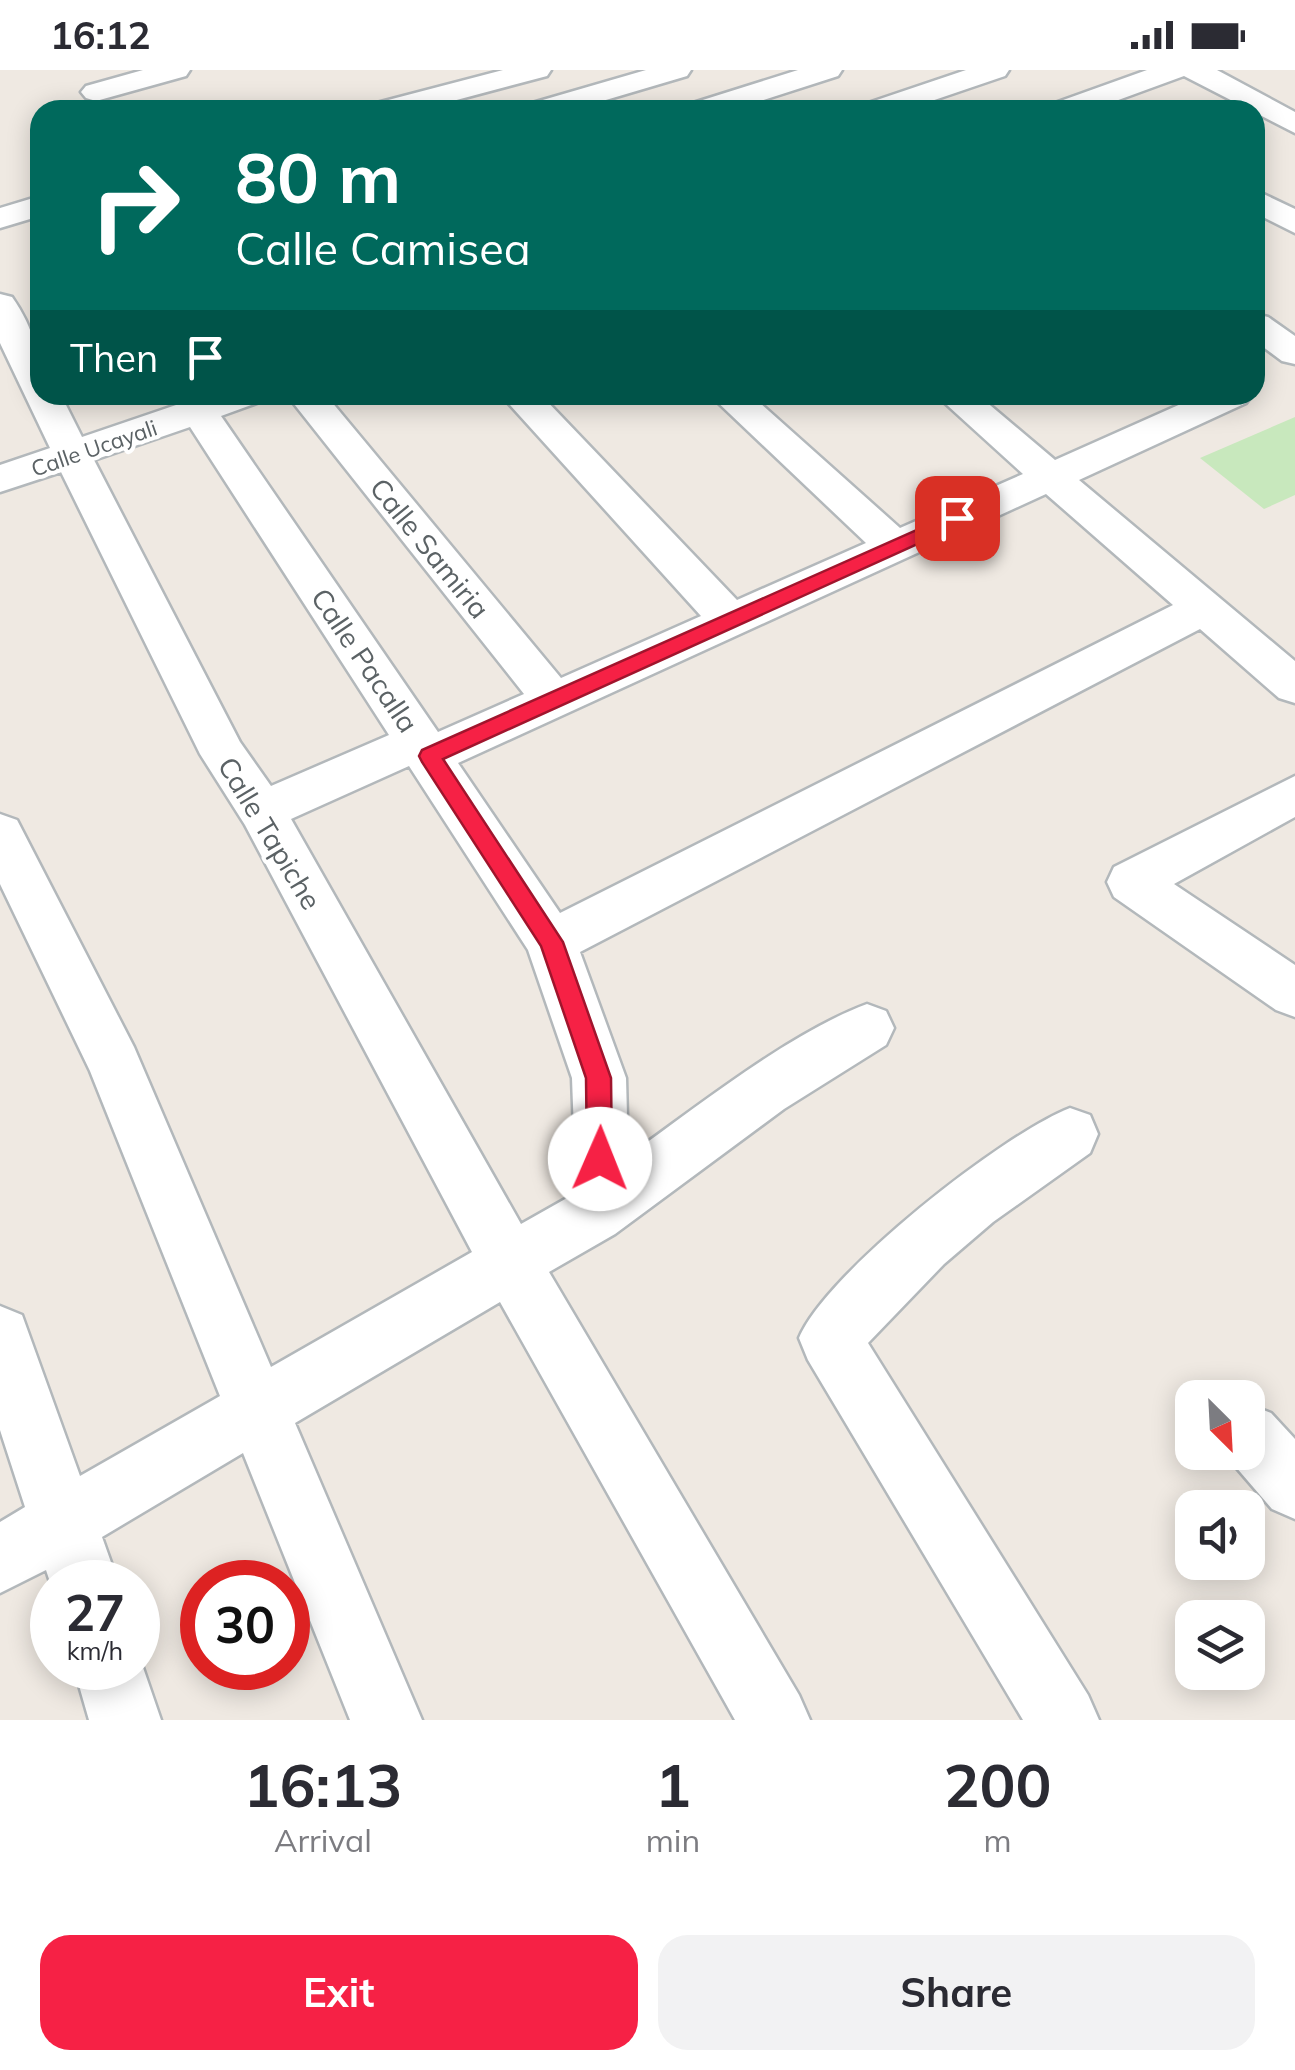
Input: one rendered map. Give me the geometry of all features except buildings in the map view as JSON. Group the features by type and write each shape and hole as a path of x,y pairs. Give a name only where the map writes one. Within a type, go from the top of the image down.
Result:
{"street":[{"path":"95,91 176,70"},
{"path":"422,100 537,70"},
{"path":"574,70 605,100"},
{"path":"608,100 677,70"},
{"path":"733,100 828,70"},
{"path":"892,70 938,100"},
{"path":"906,100 995,70"},
{"path":"1100,100 1174,70"},
{"path":"1195,70 1251,100"},
{"path":"1265,108 1295,124"},
{"path":"1265,206 1295,223"},
{"path":"0,218 30,209"},
{"name":"Calle Tapiche","path":"0,304 30,369"},
{"path":"1265,332 1295,354"},
{"path":"1265,380 1295,367"},
{"name":"Calle Tapiche","path":"46,405 223,754 262,811 511,1264 774,1720"},
{"name":"Calle Ucayali","path":"0,479 70,457 191,405"},
{"name":"Calle Pacalla","path":"194,405 551,942 598,1078 602,1132 594,1214"},
{"name":"Calle Samiria","path":"314,405 554,700"},
{"path":"529,405 730,621"},
{"path":"741,405 894,547"},
{"path":"968,405 1295,686"},
{"path":"262,811 554,700 1051,476 1178,405"},
{"path":"551,942 1203,609"},
{"path":"1286,811 1132,882 1295,994"},
{"path":"2,840 114,1066 386,1720"},
{"path":"0,1560 594,1214 765,1091 868,1028"},
{"path":"1063,1720 830,1338 923,1243 973,1202 1070,1134"},
{"path":"0,1337 78,1560"},
{"path":"1265,1454 1295,1486"},
{"path":"116,1690 125,1720"}],"green space":[{"path":"1295,417 1295,495 1264,509 1200,458"}],"route":[{"path":"600,1159 598,1078 551,942 429,756 957,518"}]}
